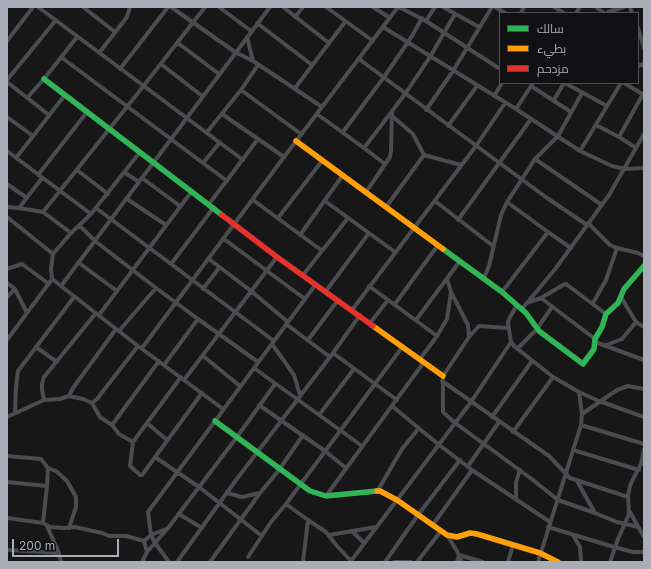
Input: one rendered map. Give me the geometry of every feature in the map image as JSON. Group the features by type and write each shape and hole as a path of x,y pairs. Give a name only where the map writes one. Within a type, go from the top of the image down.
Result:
{"street":[{"path":"7,41 33,7"},
{"path":"38,7 243,160"},
{"path":"83,7 116,32"},
{"path":"120,69 168,7"},
{"path":"171,7 235,52 295,88 322,107"},
{"path":"43,212 109,128 144,87 205,7"},
{"path":"219,7 251,31"},
{"path":"283,7 329,43"},
{"path":"295,17 303,7"},
{"path":"326,7 373,41"},
{"path":"374,7 390,18"},
{"path":"92,403 140,347 209,259 301,134 398,7 445,32 499,68"},
{"path":"343,132 435,7"},
{"path":"443,7 479,27"},
{"path":"426,110 453,71 492,7"},
{"path":"596,7 605,12"},
{"path":"610,12 624,7"},
{"path":"99,53 127,17 128,8"},
{"path":"61,286 127,199 267,8"},
{"path":"364,148 392,114 430,57 455,14"},
{"path":"49,115 26,98 7,81 56,20"},
{"path":"295,88 345,22"},
{"path":"257,23 312,65"},
{"path":"383,27 516,109 580,151 612,166 644,168"},
{"path":"639,31 644,48"},
{"path":"26,98 44,79 77,37"},
{"path":"247,37 252,61"},
{"path":"178,43 219,74"},
{"path":"61,57 227,181"},
{"path":"359,59 521,179 587,224 610,245 644,256"},
{"path":"161,64 202,96"},
{"path":"207,132 241,90 258,65"},
{"path":"44,79 277,257 403,346 470,402 549,456 566,474 576,481 628,497"},
{"path":"494,96 501,84"},
{"path":"554,100 564,84"},
{"path":"567,84 607,106"},
{"path":"580,151 621,84"},
{"path":"618,137 644,95 624,84"},
{"path":"516,109 532,85 571,112"},
{"path":"448,126 477,86"},
{"path":"241,90 301,134"},
{"path":"484,278 489,266 501,215 507,202 535,159 558,136 582,93"},
{"path":"16,158 65,95"},
{"path":"352,310 395,252 435,202 505,103"},
{"path":"38,175 87,112"},
{"path":"222,114 284,157"},
{"path":"317,114 385,164"},
{"path":"392,114 413,134 424,155 461,165"},
{"path":"366,192 390,157 392,114"},
{"path":"7,116 33,136"},
{"path":"458,220 531,119"},
{"path":"596,125 636,148"},
{"path":"522,309 571,248 602,204 625,168 644,134"},
{"path":"171,264 227,181 258,139"},
{"path":"296,141 460,262 484,278 522,309 537,329 583,364 594,349 595,340 602,327 606,314 618,303 624,289 644,266"},
{"path":"203,163 220,142"},
{"path":"7,151 91,214"},
{"path":"7,340 52,278 51,269 53,254 71,233 91,214 140,152"},
{"path":"386,207 424,155"},
{"path":"535,159 602,204"},
{"path":"278,218 322,161"},
{"path":"76,170 108,194"},
{"path":"124,172 139,182"},
{"path":"300,235 343,175"},
{"path":"19,208 42,178"},
{"path":"142,178 180,206"},
{"path":"7,184 27,198"},
{"path":"44,400 42,384 44,377 117,291 192,191"},
{"path":"127,199 166,225"},
{"path":"253,200 322,250"},
{"path":"325,201 395,252"},
{"path":"435,202 493,246"},
{"path":"507,202 571,248"},
{"path":"7,207 43,212 71,233"},
{"path":"96,208 273,343 294,375 298,397"},
{"path":"303,275 348,218"},
{"path":"8,220 53,254"},
{"path":"80,226 95,240 175,303 258,362"},
{"path":"502,292 548,232"},
{"path":"326,291 369,233"},
{"path":"224,238 305,299"},
{"path":"395,304 438,245"},
{"path":"593,303 606,280 617,248"},
{"path":"202,393 142,475 140,475 130,466 133,442 203,356 277,257"},
{"path":"209,259 251,291 287,323 330,357"},
{"path":"416,320 460,262"},
{"path":"79,263 117,291"},
{"path":"7,269 22,264 48,284"},
{"path":"203,289 219,268"},
{"path":"52,278 140,347 223,409"},
{"path":"447,279 451,292 468,325 469,337"},
{"path":"7,283 15,289 27,313"},
{"path":"169,562 151,535 148,512 316,284"},
{"path":"528,302 541,298 563,284 566,284 606,314"},
{"path":"369,286 437,336"},
{"path":"69,396 73,388 118,330 156,288"},
{"path":"7,297 15,289"},
{"path":"326,496 397,400 422,361 447,318 451,292"},
{"path":"16,413 16,387 18,371 74,296"},
{"path":"621,296 636,322 644,327"},
{"path":"541,298 595,340 644,360"},
{"path":"308,340 338,300"},
{"path":"370,323 388,300"},
{"path":"517,305 508,319 511,342 517,349 554,377 579,392 644,417"},
{"path":"517,349 537,329 552,306"},
{"path":"179,561 227,493 360,315"},
{"path":"164,364 198,318"},
{"path":"605,345 622,339 636,322"},
{"path":"508,328 479,326 469,337 443,379 443,412 484,445 520,470 558,500 638,528"},
{"path":"286,504 319,526 352,561 470,402 511,342"},
{"path":"248,557 271,522 326,451 403,346"},
{"path":"36,347 57,362"},
{"path":"333,352 397,400"},
{"path":"203,356 240,386"},
{"path":"112,425 159,361"},
{"path":"492,417 532,361"},
{"path":"254,368 275,384 298,397 319,415 362,446"},
{"path":"319,415 354,369"},
{"path":"513,432 554,377"},
{"path":"142,562 147,552 179,514 275,384"},
{"path":"582,414 617,390 624,387 628,386 644,390"},
{"path":"538,562 580,425 582,414 579,392"},
{"path":"7,417 44,400 60,400 69,396 83,399 92,403 100,417 112,425 119,434 133,442"},
{"path":"260,405 326,451 346,468"},
{"path":"392,406 472,470 550,522"},
{"path":"215,421 279,470 310,491 326,496 378,490 397,500 432,526 447,535 457,537 470,533 477,534 540,553 558,562"},
{"path":"468,466 499,422"},
{"path":"147,423 167,440"},
{"path":"580,425 644,444"},
{"path":"378,490 402,449 419,428"},
{"path":"210,562 260,493 279,470 303,435"},
{"path":"644,449 639,470 632,481 628,497 630,512 644,537"},
{"path":"573,450 639,470"},
{"path":"7,456 41,459 48,468 57,472 67,481 76,496 76,507 69,528"},
{"path":"155,457 199,487 262,536"},
{"path":"385,562 418,515 460,460"},
{"path":"48,468 45,524 59,554 61,562"},
{"path":"432,526 472,470"},
{"path":"516,500 516,482 520,470"},
{"path":"576,481 595,513"},
{"path":"7,482 47,486"},
{"path":"227,493 242,497 260,493"},
{"path":"610,562 624,523 630,512"},
{"path":"179,514 202,528"},
{"path":"7,518 69,528 76,527 109,536 126,536 144,540 151,535 168,528"},
{"path":"302,562 308,520"},
{"path":"329,535 376,527"},
{"path":"548,527 614,548 633,552 644,552"},
{"path":"352,531 364,543"},
{"path":"417,562 441,531"},
{"path":"572,534 580,547 581,562"},
{"path":"447,535 462,562"},
{"path":"144,540 147,552"},
{"path":"508,562 514,545"},
{"path":"7,550 59,554"},
{"path":"457,562 459,555"},
{"path":"459,555 483,562"},
{"path":"394,562 411,562"}],"traffic: fast":[{"path":"44,79 222,215"},
{"path":"443,249 502,292 526,313 539,331 583,364 594,349 595,339 602,327 606,314 618,303 624,289 644,266"},
{"path":"215,421 310,491 326,496 377,491"}],"traffic: slow":[{"path":"296,141 443,249"},
{"path":"373,326 443,376"},
{"path":"377,491 380,491 397,500 447,535 457,537 470,533 477,534 540,553 558,562"}],"traffic: jam":[{"path":"222,215 277,257 373,326"}]}
